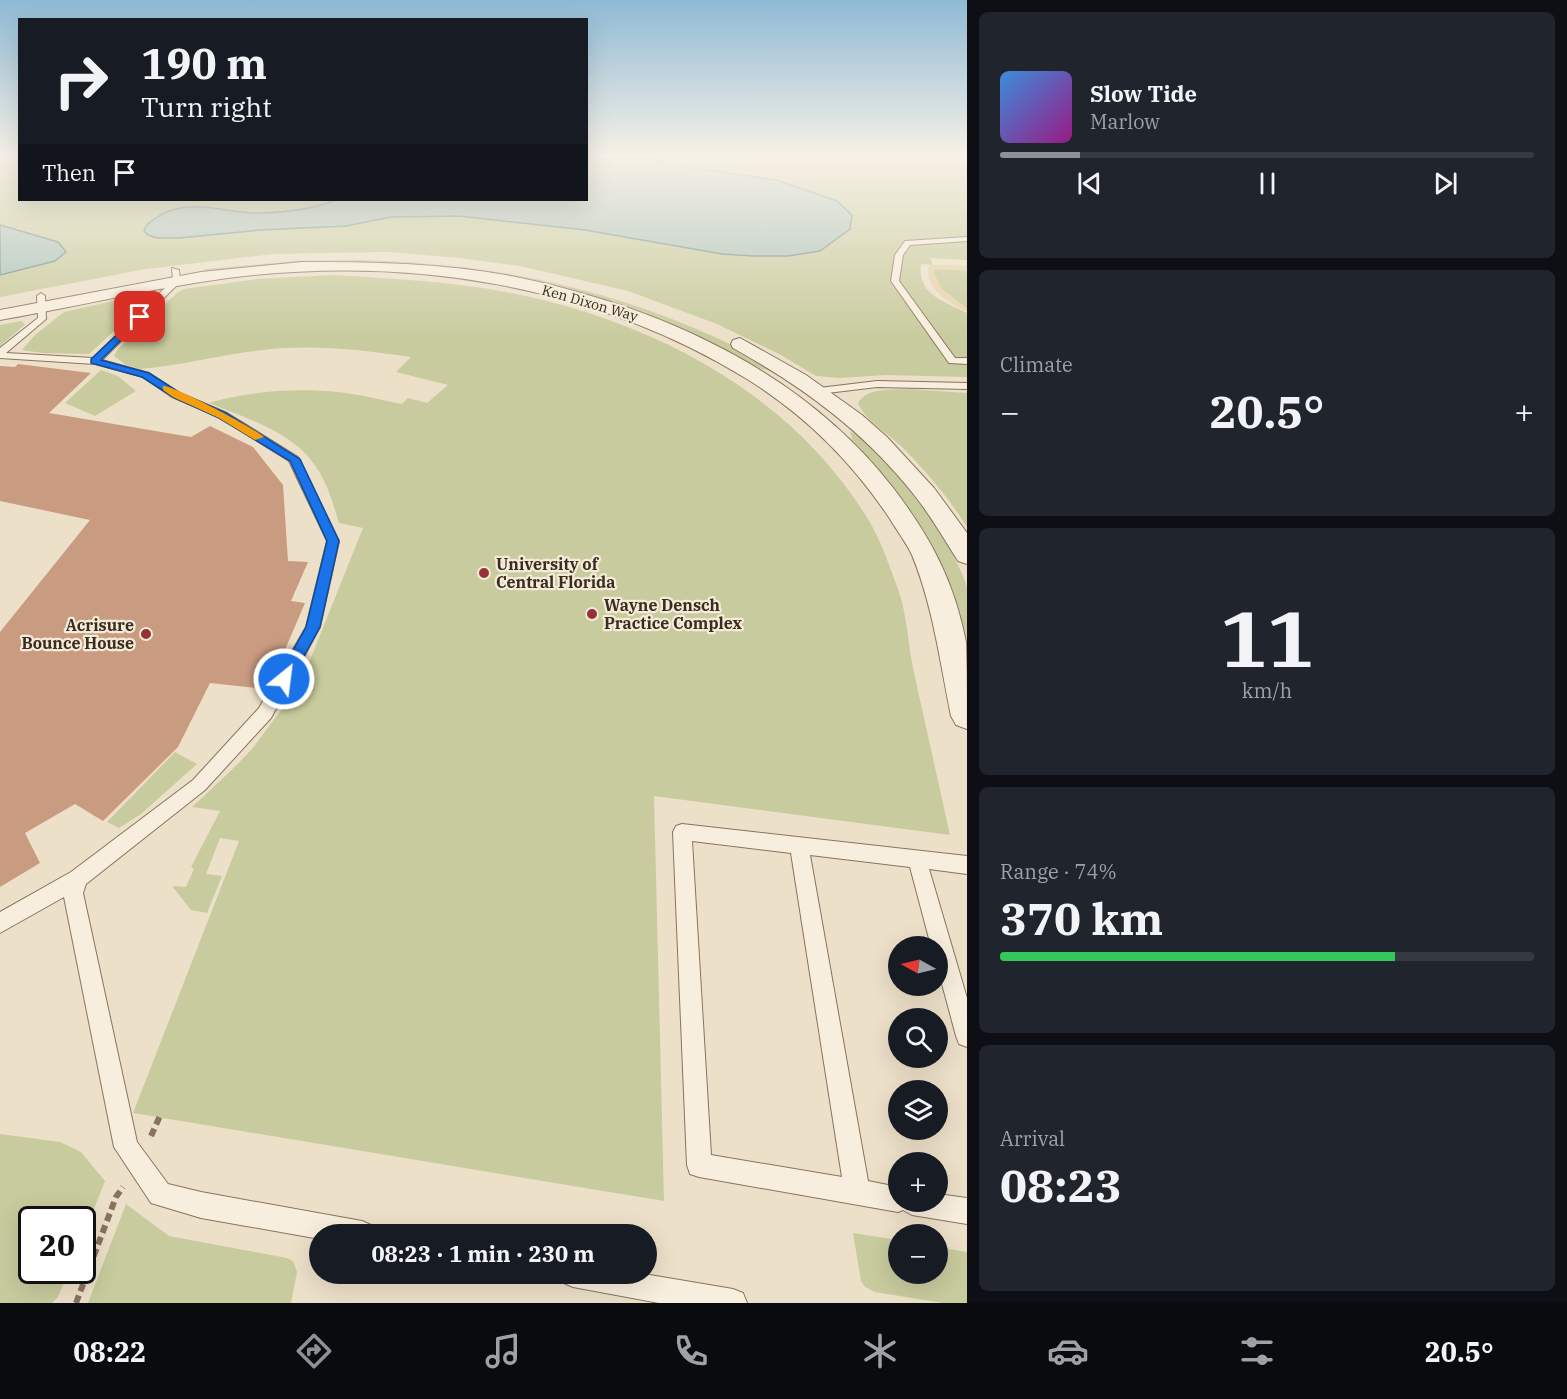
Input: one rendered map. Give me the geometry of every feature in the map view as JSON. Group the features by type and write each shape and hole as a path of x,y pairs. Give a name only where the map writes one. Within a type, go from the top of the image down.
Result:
{"street":[{"name":"Ken Dixon Way","path":"0,315 42,302 238,262 384,258 459,263 584,286 629,298 698,324"},
{"name":"Ken Dixon Way","path":"176,275 346,267 405,269 510,281 612,307 662,325 702,343 739,364 825,426 863,466 892,503 922,550 942,601 967,716"},
{"name":"Ken Dixon Way","path":"0,304 42,302"},
{"path":"727,338 779,365 819,391 862,425 930,497 967,555"},
{"path":"789,398 819,391"}],"lane":[{"path":"959,376 895,280 899,255 908,243 967,239"},
{"path":"94,361 176,275"},
{"path":"0,354 42,319 42,302"},
{"path":"0,354 94,361 146,375 176,395 223,416 294,459 333,541 313,627 265,713 199,785 78,878 0,923"},
{"path":"959,376 967,362"},
{"path":"819,391 959,376"},
{"path":"888,1197 699,1165 682,832 967,865"},
{"path":"799,846 857,1192"},
{"path":"917,860 967,1036"},
{"path":"78,878 73,893 80,928 126,1147 138,1165 160,1194 201,1205 309,1224"},
{"path":"948,1208 967,1211"},
{"path":"628,1284 733,1303"}],"path":[{"path":"76,1303 116,1197 138,1165 160,1116"}],"green space":[{"path":"0,217 967,217 967,260 930,258 933,265 921,264 921,275 923,283 934,296 967,313 967,377 886,375 840,378 816,376 779,354 717,324 628,291 520,266 388,252 273,254 146,269 0,297"},
{"path":"359,260 445,265 488,271 572,287 613,298 654,312 725,342 746,353 773,372 759,368 708,340 644,313 559,288 434,268 201,272 205,269 297,261"},
{"path":"929,266 967,266 967,311 946,299 935,288 931,282"},
{"path":"333,275 457,285 530,297 580,310 628,327 676,348 763,403 801,436 836,474 866,516 880,542 898,589 950,835 654,796 664,1201 133,1113 239,841 220,838 206,874 222,876 207,913 191,910 172,886 186,887 194,869 191,867 220,811 192,807 242,759 283,709 294,700 363,528 339,523 324,480 307,455 295,444 268,428 209,403 257,393 306,390 346,393 402,404 408,398 427,403 448,385 396,372 411,357 356,350 281,348 140,369 126,365 114,356 117,350 184,289 257,279"},
{"path":"144,294 150,298 89,354 42,353 22,350 35,335 64,312"},
{"path":"21,321 25,324 0,346 0,325"},
{"path":"101,370 118,376 136,391 95,416 65,403"},
{"path":"908,389 967,393 967,527 928,475 901,446 866,416 858,403 862,398 874,392"},
{"path":"850,432 863,439 880,454 899,476 951,552 967,588 967,644 949,587 924,535 891,487 853,441"},
{"path":"175,752 197,764 141,814 119,828 107,822"},
{"path":"0,1134 60,1142 81,1152 105,1181 95,1206 18,1206 18,1284 64,1284 58,1297 52,1303 0,1303"},
{"path":"126,1204 169,1236 287,1258 293,1261 297,1272 291,1303 88,1303"},
{"path":"853,1233 888,1238 888,1284 948,1284 948,1249 967,1252 967,1303 943,1303 875,1292 865,1287 861,1281"}],"sand":[{"path":"929,266 967,266 967,271 935,269 934,273 942,289 967,308 967,311 946,299 935,288 931,282"}],"shaded area":[{"path":"158,217 404,217 391,217 346,226 260,230 179,238 157,238 148,235 144,231 150,222"},
{"path":"466,217 852,217 850,229 820,251 788,256 722,254 585,230"},
{"path":"0,225 58,242 66,252 55,261 0,275"}],"building":[{"name":"Acrisure Bounce House","path":"18,364 91,373 49,413 191,437 210,426 253,447 283,485 288,561 308,562 291,601 305,603 278,666 267,665 257,688 210,683 178,747 103,821 75,804 25,833 40,863 0,887 0,632 90,520 0,501 0,366 15,367"}],"slow traffic":[{"path":"166,388 259,437"}],"place":[{"name":"University of Central Florida","path":"484,573"},
{"name":"Wayne Densch Practice Complex","path":"592,614"},
{"name":"Acrisure Bounce House","path":"146,634"}],"route":[{"path":"140,317 94,361 146,375 176,395 223,416 294,459 333,541 313,627 284,679"}]}
